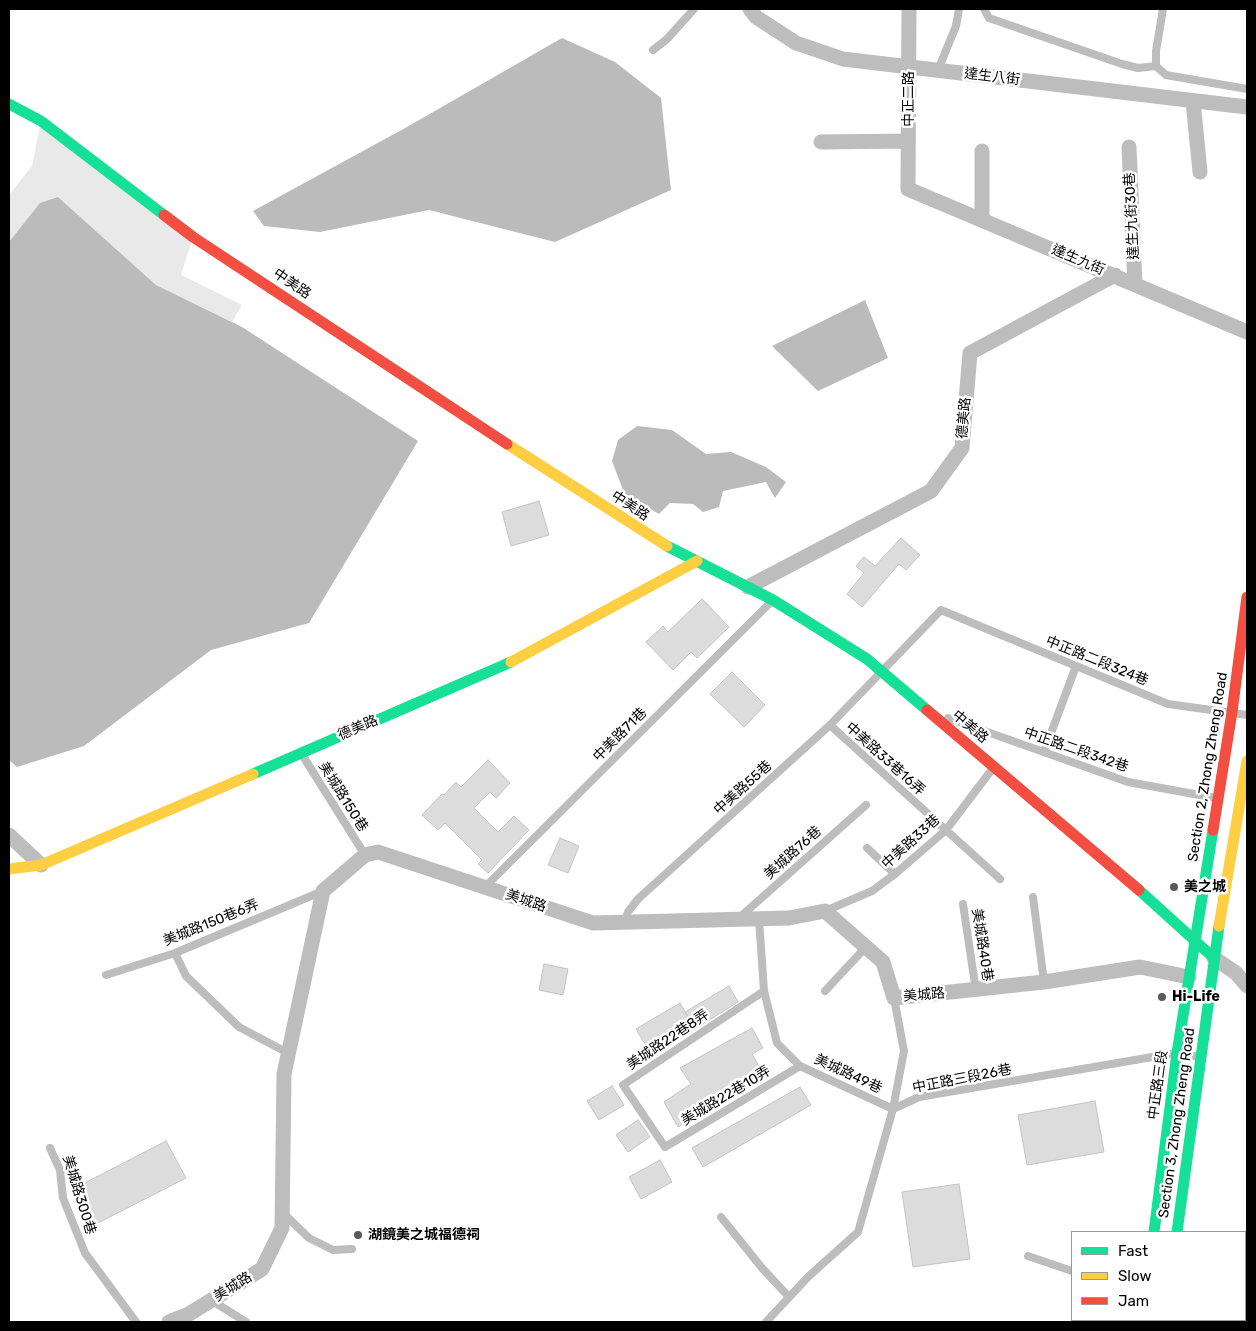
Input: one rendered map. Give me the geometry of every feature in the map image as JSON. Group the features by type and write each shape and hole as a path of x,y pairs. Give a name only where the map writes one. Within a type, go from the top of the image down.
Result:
{"street":[{"name":"達生八街","path":"750,9 756,16 796,43 843,59 1247,107"},
{"name":"中正二路","path":"908,189 909,9"},
{"path":"1193,101 1200,172"},
{"name":"中美路","path":"9,104 41,121 193,238 510,446 661,543 773,600 867,659 1152,901 1214,958"},
{"path":"821,142 908,141"},
{"name":"達生九街30巷","path":"1129,147 1135,284"},
{"path":"982,151 982,220"},
{"name":"達生九街","path":"908,189 1247,332"},
{"name":"德美路","path":"748,587 931,491 962,448 970,354 1115,275"},
{"name":"德美路","path":"9,869 41,865 513,661 697,561"},
{"name":"Section 2, Zhong Zheng Road","path":"1195,942 1232,712 1247,597"},
{"path":"1247,761 1214,958 1236,973 1247,985"},
{"path":"9,835 41,865"},
{"name":"美城路","path":"365,855 378,852 592,923 789,918 825,911 883,962 894,998 976,991 1140,967 1189,978"},
{"path":"323,890 365,855"},
{"name":"美城路","path":"169,1322 189,1314 262,1269 282,1228 284,1074 323,890"},
{"name":"中正路三段","path":"1154,1231 1177,1053 1195,942"},
{"name":"Section 3, Zhong Zheng Road","path":"1177,1231 1214,958"}],"lane":[{"path":"653,50 667,39 694,9"},
{"path":"938,70 956,26 959,9"},
{"path":"984,9 988,18 1122,64 1138,68 1156,66"},
{"path":"1163,9 1156,51 1156,66 1166,75 1247,89"},
{"name":"中美路71巷","path":"485,888 773,600"},
{"name":"中正路二段324巷","path":"942,610 1168,704 1247,715"},
{"name":"中美路55巷","path":"624,923 628,912 638,899 830,725 883,673 942,610"},
{"path":"1044,752 1076,666"},
{"name":"中正路二段342巷","path":"928,711 1128,782 1218,798"},
{"name":"中美路33巷16弄","path":"830,725 1000,880"},
{"name":"美城路150巷","path":"300,753 365,855"},
{"name":"中美路33巷","path":"825,911 872,891 895,874 946,830 994,766"},
{"name":"美城路76巷","path":"737,920 866,805"},
{"path":"867,848 895,874"},
{"name":"美城路150巷6弄","path":"106,975 175,952 323,890"},
{"path":"1033,897 1044,982"},
{"name":"美城路40巷","path":"962,904 976,991"},
{"name":"美城路49巷","path":"759,919 764,991 777,1043 800,1066 893,1109"},
{"path":"824,991 866,947"},
{"path":"175,952 186,976 239,1027 288,1053"},
{"name":"美城路22巷8弄","path":"665,1147 623,1085 764,991"},
{"path":"766,1322 835,1250 858,1232 893,1109 904,1051 894,998"},
{"name":"中正路三段26巷","path":"893,1109 919,1097 1177,1053 1201,1057"},
{"name":"美城路22巷10弄","path":"665,1147 800,1066"},
{"name":"美城路300巷","path":"50,1148 60,1170 63,1198 85,1253 136,1322"},
{"path":"282,1212 309,1238 333,1250 352,1249"},
{"path":"721,1217 762,1268 789,1297"},
{"path":"1028,1256 1071,1271"},
{"path":"211,1300 246,1322"}],"shaded area":[{"path":"562,38 615,62 661,98 671,190 555,242 429,210 320,232 264,226 253,211 407,127"},
{"path":"41,121 193,237 181,275 242,305 232,322 156,285 58,197 9,242 9,195 32,166"},
{"path":"58,197 156,285 242,327 418,441 309,623 211,650 84,746 17,767 9,760 9,242 40,203"},
{"path":"865,300 888,358 818,391 772,346"},
{"path":"637,426 672,430 706,454 731,452 766,467 786,482 775,498 766,482 723,491 719,507 703,512 693,504 670,503 659,514 625,495 612,461 618,440"}],"building":[{"path":"539,501 549,535 511,546 502,512"},
{"path":"901,538 920,555 906,570 899,564 862,607 847,594 864,573 856,566 864,557 875,566"},
{"path":"702,599 729,627 697,658 691,652 673,670 646,642 663,626 668,632"},
{"path":"732,672 765,705 744,727 710,694"},
{"path":"488,760 510,783 496,798 490,792 474,808 498,832 514,816 529,830 488,873 478,864 482,860 445,823 438,830 422,815 456,782 461,787"},
{"path":"560,838 579,846 568,873 548,865"},
{"path":"544,964 568,969 563,995 539,990"},
{"path":"729,986 738,1002 695,1029 685,1012"},
{"path":"680,1003 690,1020 646,1046 636,1029"},
{"path":"752,1028 763,1048 752,1054 765,1077 678,1127 664,1102 691,1084 680,1068"},
{"path":"612,1086 624,1105 599,1120 587,1101"},
{"path":"800,1087 811,1105 703,1167 692,1148"},
{"path":"1095,1101 1104,1152 1027,1165 1018,1115"},
{"path":"638,1120 650,1137 628,1152 616,1135"},
{"path":"166,1141 186,1178 96,1224 77,1187"},
{"path":"660,1160 672,1182 641,1199 629,1177"},
{"path":"959,1184 970,1259 913,1267 902,1192"}],"traffic: fast":[{"path":"9,104 41,121 164,215"},
{"path":"667,546 773,600 867,659 927,710"},
{"path":"253,774 511,662"},
{"path":"1154,1231 1177,1053 1213,830"},
{"path":"1139,890 1214,958"},
{"path":"1177,1231 1219,926"}],"traffic: slow":[{"path":"507,444 667,546"},
{"path":"511,662 697,561"},
{"path":"1219,926 1247,761"},
{"path":"9,869 41,865 253,774"}],"traffic: jam":[{"path":"164,215 193,237 507,444"},
{"path":"1213,830 1232,712 1247,597"},
{"path":"927,710 1139,890"}],"place":[{"name":"美之城","path":"1174,887"},
{"name":"Hi-Life","path":"1162,997"},
{"name":"湖鏡美之城福德祠","path":"358,1235"}]}
